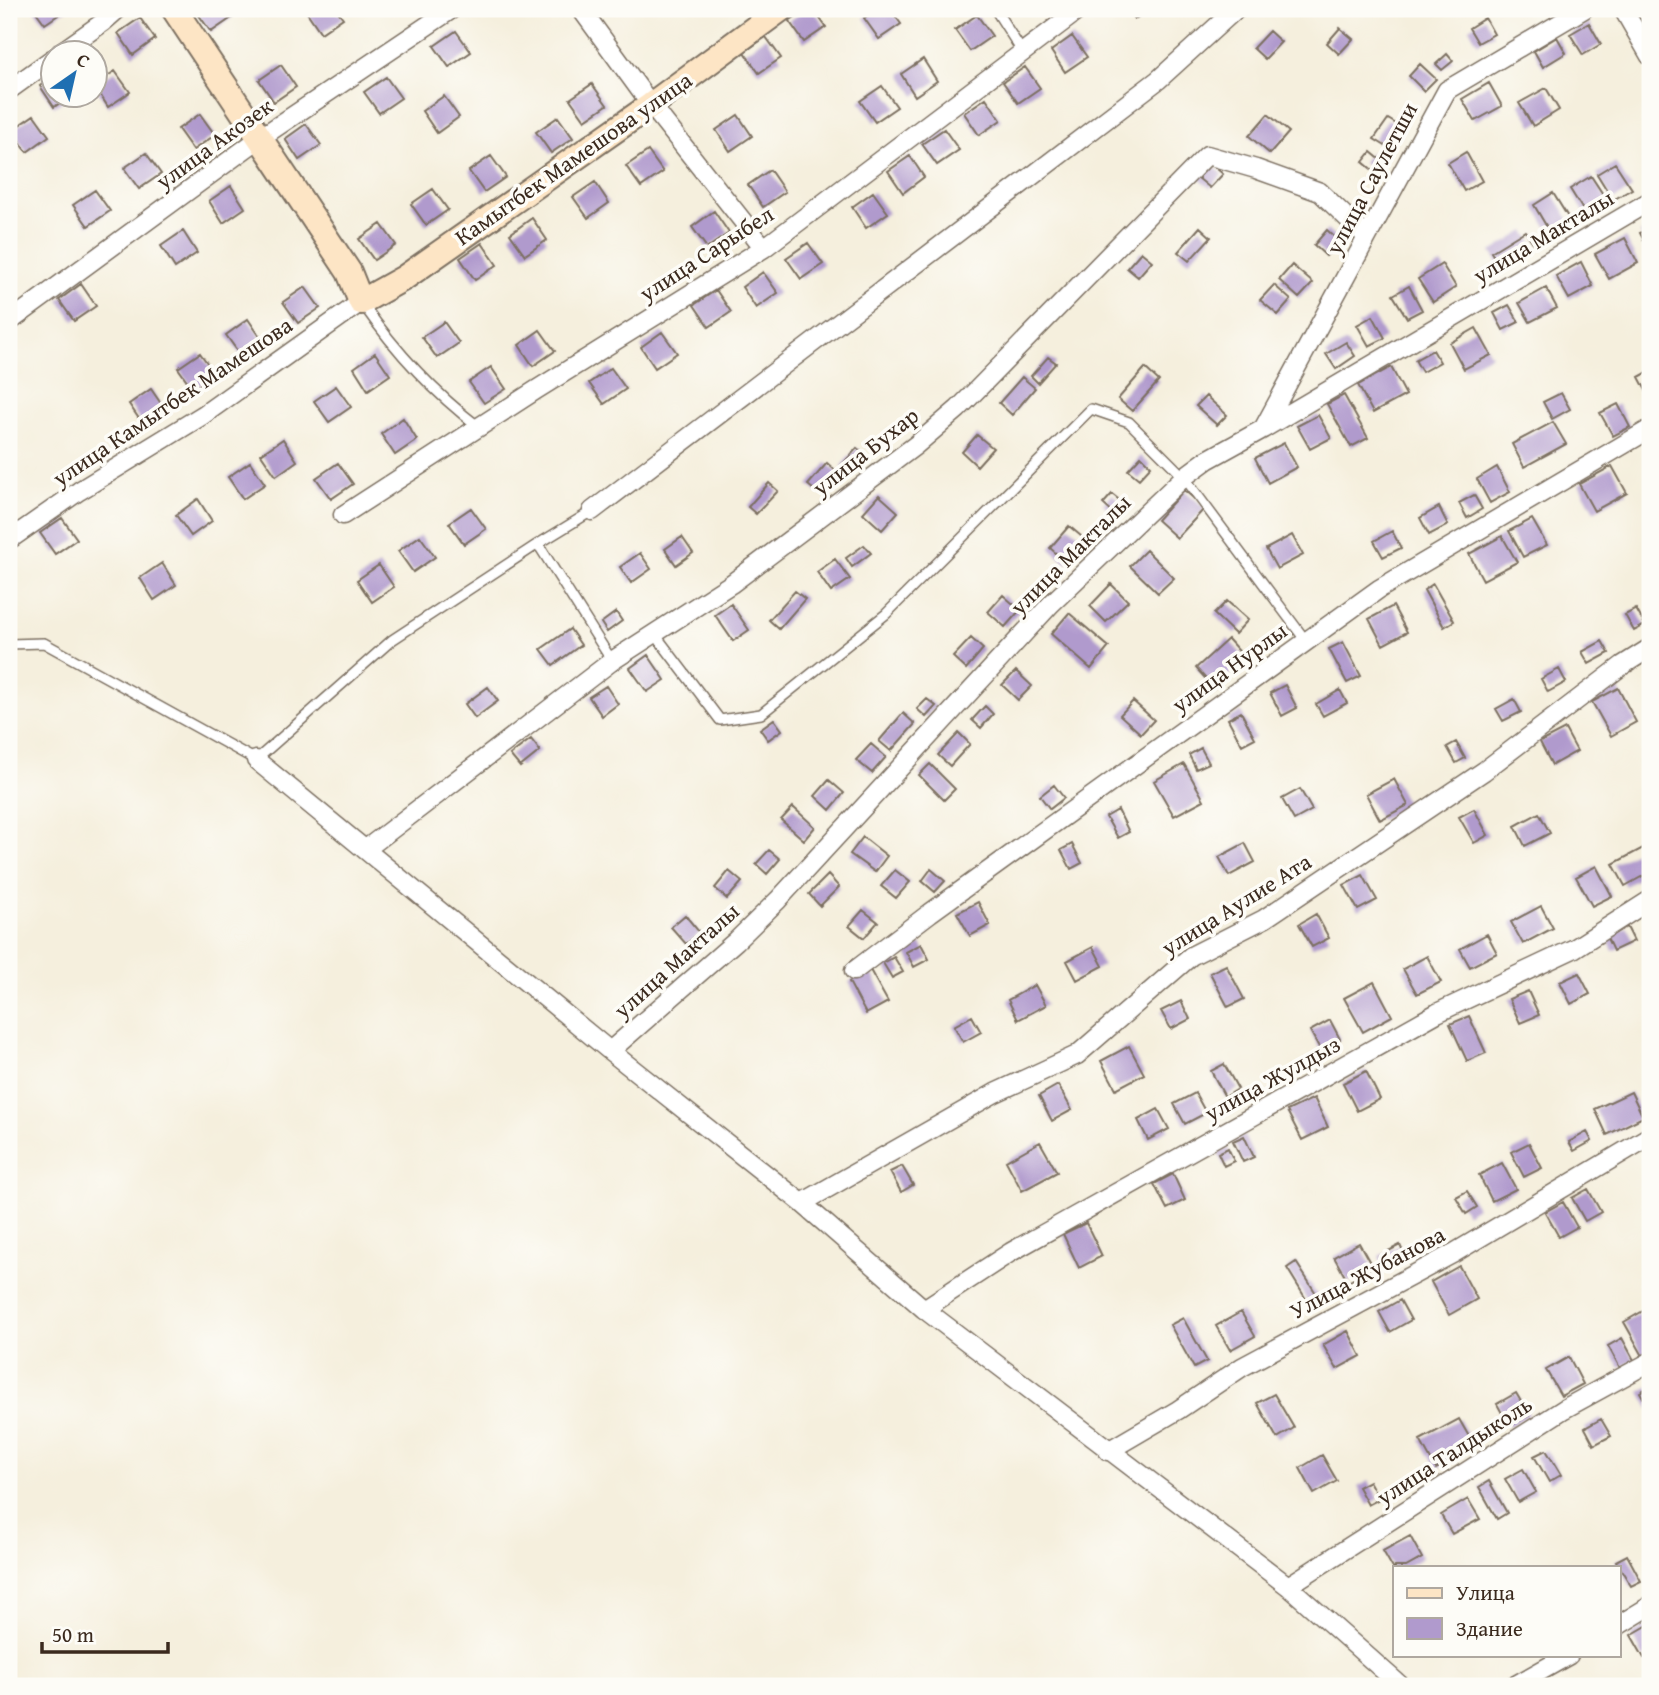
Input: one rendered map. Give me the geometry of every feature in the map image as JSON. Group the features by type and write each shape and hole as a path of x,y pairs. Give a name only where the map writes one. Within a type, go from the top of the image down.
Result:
{"street":[{"path":"81,38 118,9"},
{"path":"174,9 349,272 361,302"},
{"name":"улица Акозек","path":"9,322 260,138 452,9"},
{"path":"581,9 651,105 764,248"},
{"name":"Камытбек Мамешова улица","path":"361,302 404,278 651,105 781,9"},
{"name":"улица Сарыбел","path":"343,515 764,248 1080,9"},
{"path":"592,511 1158,80 1236,9"},
{"name":"улица Саулетши","path":"1263,429 1447,90 1584,9"},
{"path":"1623,9 1650,56"},
{"path":"9,90 38,69"},
{"name":"улица Бухар","path":"366,849 612,661 731,584 916,444 958,409 1207,155 1320,192 1367,237"},
{"name":"улица Макталы","path":"610,1051 736,941 778,900 1051,604 1184,477 1207,460 1650,201"},
{"name":"улица Камытбек Мамешова","path":"9,540 79,491 203,415 361,302"},
{"name":"улица Нурлы","path":"854,971 930,913 1379,589 1650,429"},
{"name":"улица Аулие Ата","path":"802,1203 995,1093 1077,1055 1191,956 1264,919 1483,771 1623,665 1650,648"},
{"path":"256,760 610,1051 802,1203 924,1309 1288,1586 1401,1686"},
{"name":"улица Жулдыз","path":"924,1309 1011,1252 1437,1013 1574,948 1650,900"},
{"name":"Улица Жубанова","path":"1108,1451 1178,1410 1241,1367 1454,1253 1650,1136"},
{"name":"улица Талдыколь","path":"1288,1586 1564,1409 1650,1362"},
{"path":"1620,1624 1650,1606"},
{"path":"1514,1686 1567,1656"}],"lane":[{"path":"995,9 1023,53"},
{"path":"361,302 386,337 458,411 479,427"},
{"path":"654,633 720,720 761,714 886,614 1091,409 1129,422 1184,477 1306,641"},
{"path":"9,644 44,643 256,760 393,640 592,511"},
{"path":"538,544 612,661"}],"building":[{"path":"34,9 67,9 45,24"},
{"path":"227,9 233,17 211,32 196,11"},
{"path":"336,9 343,18 321,33 306,11"},
{"path":"807,9 813,9 826,27 804,42 789,21"},
{"path":"877,9 890,9 901,24 879,39 864,18"},
{"path":"1128,9 1150,9 1135,19"},
{"path":"977,15 992,36 970,51 955,30"},
{"path":"140,18 155,39 133,55 118,33"},
{"path":"1485,18 1494,34 1478,43 1469,28"},
{"path":"1589,23 1601,44 1583,55 1570,34"},
{"path":"1340,28 1353,39 1339,54 1327,43"},
{"path":"456,31 471,52 449,67 434,46"},
{"path":"1269,31 1281,42 1265,59 1253,48"},
{"path":"1072,36 1087,57 1065,72 1051,51"},
{"path":"766,37 781,58 759,73 744,52"},
{"path":"1557,37 1566,53 1543,67 1534,51"},
{"path":"1447,54 1453,61 1442,70 1436,64"},
{"path":"923,59 937,81 915,96 901,74"},
{"path":"1420,64 1436,79 1424,91 1409,76"},
{"path":"281,65 296,87 274,102 259,80"},
{"path":"1025,67 1040,88 1018,103 1003,82"},
{"path":"115,71 130,92 108,107 108,76"},
{"path":"386,77 401,98 379,113 364,92"},
{"path":"1489,83 1502,106 1475,121 1462,99"},
{"path":"592,84 607,105 585,120 570,99"},
{"path":"882,86 897,107 875,122 860,101"},
{"path":"1546,88 1559,110 1533,126 1519,103"},
{"path":"444,96 459,117 437,133 422,111"},
{"path":"986,98 1001,120 979,135 964,113"},
{"path":"200,114 215,135 193,150 178,129"},
{"path":"1268,114 1289,132 1270,154 1249,136"},
{"path":"34,115 49,136 27,152 12,130"},
{"path":"738,115 752,136 730,151 716,130"},
{"path":"558,117 573,138 551,153 536,132"},
{"path":"1388,119 1401,127 1387,147 1374,139"},
{"path":"306,124 321,145 299,160 285,139"},
{"path":"944,129 959,150 937,165 922,144"},
{"path":"648,151 663,172 641,187 626,166"},
{"path":"1371,152 1383,162 1375,172 1363,162"},
{"path":"1466,152 1482,181 1464,191 1448,163"},
{"path":"146,153 161,174 139,189 124,168"},
{"path":"491,156 506,177 484,192 469,171"},
{"path":"910,156 924,177 903,193 888,171"},
{"path":"1615,163 1632,189 1613,200 1597,174"},
{"path":"1211,164 1223,174 1210,188 1198,178"},
{"path":"770,170 785,192 763,207 748,185"},
{"path":"1591,176 1608,202 1586,215 1570,189"},
{"path":"595,182 609,203 588,218 573,197"},
{"path":"231,186 245,208 223,223 209,201"},
{"path":"433,189 448,210 426,225 411,204"},
{"path":"95,190 110,211 88,226 73,205"},
{"path":"873,192 888,213 866,228 852,207"},
{"path":"1553,193 1571,222 1551,234 1534,205"},
{"path":"714,211 729,233 707,248 692,227"},
{"path":"532,218 547,240 525,255 510,234"},
{"path":"381,224 396,245 374,260 359,239"},
{"path":"1200,227 1211,237 1189,261 1178,252"},
{"path":"1650,228 1650,252 1640,233"},
{"path":"1327,230 1339,241 1326,256 1314,245"},
{"path":"183,231 197,253 175,268 161,246"},
{"path":"1525,231 1534,244 1500,266 1491,252"},
{"path":"1625,238 1638,263 1609,279 1595,254"},
{"path":"482,243 497,265 475,280 460,258"},
{"path":"808,243 823,264 801,279 786,258"},
{"path":"1141,252 1152,261 1138,277 1127,268"},
{"path":"1581,262 1593,286 1569,299 1556,276"},
{"path":"1442,264 1456,287 1433,302 1418,279"},
{"path":"1292,265 1313,283 1299,298 1279,280"},
{"path":"763,272 778,293 756,308 742,287"},
{"path":"81,284 96,306 74,321 59,300"},
{"path":"1274,285 1291,300 1278,315 1260,300"},
{"path":"1409,286 1422,310 1407,318 1393,295"},
{"path":"305,287 320,308 298,323 283,302"},
{"path":"1546,288 1557,308 1530,322 1519,303"},
{"path":"716,290 731,312 709,327 694,305"},
{"path":"1509,305 1519,322 1503,330 1494,313"},
{"path":"1373,316 1385,338 1369,346 1357,325"},
{"path":"248,319 263,341 241,356 226,335"},
{"path":"444,322 459,343 437,358 422,337"},
{"path":"1476,328 1491,355 1464,369 1450,343"},
{"path":"540,330 555,351 533,366 519,345"},
{"path":"662,332 677,353 655,368 641,347"},
{"path":"1346,342 1355,356 1336,369 1326,354"},
{"path":"1433,350 1440,362 1422,372 1415,360"},
{"path":"200,353 215,374 193,389 178,368"},
{"path":"375,353 390,375 368,390 354,368"},
{"path":"1048,357 1056,363 1038,383 1031,376"},
{"path":"491,367 506,389 484,403 469,382"},
{"path":"1391,367 1406,395 1373,413 1358,385"},
{"path":"611,368 626,389 604,404 589,383"},
{"path":"1145,368 1159,381 1132,411 1118,399"},
{"path":"1650,371 1650,398 1639,377"},
{"path":"1022,377 1035,388 1012,415 999,403"},
{"path":"336,386 351,407 329,422 314,401"},
{"path":"151,389 166,411 144,426 129,404"},
{"path":"1561,393 1570,409 1552,419 1543,402"},
{"path":"1344,395 1368,438 1351,447 1327,404"},
{"path":"1206,396 1227,415 1217,425 1196,406"},
{"path":"1618,404 1630,427 1613,436 1600,413"},
{"path":"1318,415 1331,438 1310,449 1297,426"},
{"path":"403,418 417,440 395,455 381,434"},
{"path":"1553,422 1566,444 1524,467 1512,444"},
{"path":"977,435 993,448 977,466 962,452"},
{"path":"283,439 297,461 276,476 261,454"},
{"path":"1284,443 1297,467 1268,483 1255,458"},
{"path":"857,448 863,453 847,472 841,466"},
{"path":"1141,456 1151,466 1139,479 1128,470"},
{"path":"250,462 265,484 243,499 228,477"},
{"path":"338,463 353,484 331,499 316,478"},
{"path":"827,463 838,473 819,494 808,485"},
{"path":"1612,466 1627,493 1594,511 1579,484"},
{"path":"1497,467 1510,492 1490,503 1477,479"},
{"path":"769,483 778,491 756,514 748,507"},
{"path":"1184,490 1205,508 1177,538 1157,520"},
{"path":"1112,494 1124,504 1115,515 1103,504"},
{"path":"879,495 898,512 882,530 863,513"},
{"path":"1474,495 1482,509 1467,518 1459,503"},
{"path":"198,499 212,521 191,536 176,515"},
{"path":"1439,507 1448,525 1429,535 1420,518"},
{"path":"471,508 486,529 464,544 449,523"},
{"path":"62,518 77,539 55,554 40,533"},
{"path":"1532,519 1547,545 1523,557 1509,531"},
{"path":"1069,526 1087,541 1067,563 1050,548"},
{"path":"1392,531 1401,548 1383,557 1374,541"},
{"path":"1292,535 1303,555 1277,569 1266,549"},
{"path":"420,536 435,557 413,572 398,551"},
{"path":"1502,536 1517,562 1483,580 1469,554"},
{"path":"682,537 693,553 676,565 665,549"},
{"path":"864,545 871,553 852,567 846,558"},
{"path":"1146,550 1174,578 1158,593 1130,566"},
{"path":"640,553 651,569 631,583 620,567"},
{"path":"835,559 850,579 831,592 817,572"},
{"path":"162,563 176,585 154,600 140,578"},
{"path":"379,565 394,587 372,602 357,580"},
{"path":"1111,584 1128,601 1106,622 1090,606"},
{"path":"1433,584 1454,621 1444,627 1424,590"},
{"path":"795,591 805,599 779,629 769,620"},
{"path":"1003,595 1020,610 1005,627 988,612"},
{"path":"1227,601 1248,620 1235,634 1214,614"},
{"path":"731,604 749,630 733,641 715,615"},
{"path":"1393,606 1407,632 1383,645 1369,619"},
{"path":"1636,609 1645,625 1634,631 1625,615"},
{"path":"616,612 622,621 607,632 601,623"},
{"path":"1069,613 1109,647 1091,669 1051,634"},
{"path":"570,629 581,645 553,665 541,649"},
{"path":"971,638 983,649 966,669 953,657"},
{"path":"1228,639 1246,659 1214,688 1196,668"},
{"path":"1602,641 1609,653 1589,664 1582,652"},
{"path":"1343,642 1361,676 1347,683 1329,649"},
{"path":"648,655 665,680 647,692 630,668"},
{"path":"1559,669 1566,682 1548,692 1541,679"},
{"path":"1016,671 1032,686 1018,700 1002,685"},
{"path":"1285,685 1297,708 1282,716 1270,693"},
{"path":"606,686 618,704 602,716 589,697"},
{"path":"488,687 498,701 475,718 465,704"},
{"path":"1618,688 1636,722 1611,736 1592,702"},
{"path":"1340,690 1347,703 1323,716 1316,704"},
{"path":"927,699 936,706 926,717 917,709"},
{"path":"1514,699 1521,712 1503,721 1496,709"},
{"path":"1133,701 1154,720 1141,734 1120,715"},
{"path":"985,706 993,714 981,728 972,720"},
{"path":"1241,712 1255,738 1242,745 1228,719"},
{"path":"903,713 915,724 891,751 879,741"},
{"path":"774,719 782,730 768,740 760,729"},
{"path":"1565,729 1577,751 1552,765 1540,742"},
{"path":"959,733 970,744 950,766 938,755"},
{"path":"531,739 540,751 520,767 510,755"},
{"path":"1456,742 1465,758 1456,763 1447,747"},
{"path":"871,744 886,757 872,773 856,760"},
{"path":"1201,748 1209,763 1196,769 1189,755"},
{"path":"930,764 955,789 944,800 919,775"},
{"path":"1184,764 1204,800 1174,816 1154,781"},
{"path":"1394,779 1408,805 1380,820 1366,794"},
{"path":"829,780 844,793 830,810 815,796"},
{"path":"1054,785 1064,798 1050,809 1040,796"},
{"path":"1300,789 1312,810 1294,820 1282,799"},
{"path":"793,807 815,827 804,840 781,820"},
{"path":"1474,809 1488,835 1474,843 1459,817"},
{"path":"1118,810 1129,832 1118,838 1106,817"},
{"path":"1539,813 1550,833 1525,846 1515,826"},
{"path":"863,837 887,856 875,872 850,854"},
{"path":"1245,843 1255,862 1229,876 1219,857"},
{"path":"1072,844 1082,863 1071,869 1061,850"},
{"path":"1643,848 1650,860 1650,872 1625,886 1613,864"},
{"path":"769,850 780,859 767,874 756,864"},
{"path":"1596,866 1612,896 1592,906 1576,877"},
{"path":"931,869 945,881 935,892 922,881"},
{"path":"895,870 910,882 896,898 881,886"},
{"path":"729,871 742,882 727,899 715,888"},
{"path":"828,875 839,887 820,906 809,894"},
{"path":"1363,875 1377,900 1358,910 1344,885"},
{"path":"978,902 990,925 970,936 957,913"},
{"path":"1541,906 1553,928 1523,944 1511,922"},
{"path":"863,910 878,922 864,938 849,926"},
{"path":"1316,914 1329,938 1312,947 1299,924"},
{"path":"685,915 700,933 686,944 671,927"},
{"path":"1627,927 1634,941 1613,951 1606,936"},
{"path":"1487,934 1497,953 1470,967 1460,949"},
{"path":"921,944 929,959 914,967 906,952"},
{"path":"1093,947 1103,966 1077,980 1067,961"},
{"path":"1427,956 1441,982 1417,994 1403,969"},
{"path":"894,957 903,972 892,978 883,963"},
{"path":"1226,965 1244,999 1228,1007 1210,973"},
{"path":"870,970 888,1002 866,1014 849,982"},
{"path":"1579,973 1590,994 1571,1004 1560,982"},
{"path":"1374,982 1392,1016 1363,1032 1344,998"},
{"path":"1035,985 1046,1005 1018,1020 1008,1000"},
{"path":"1528,991 1539,1015 1520,1023 1509,999"},
{"path":"1181,1001 1190,1019 1171,1029 1161,1011"},
{"path":"972,1016 981,1032 963,1042 954,1026"},
{"path":"1469,1016 1486,1053 1467,1061 1450,1024"},
{"path":"1330,1020 1340,1039 1320,1049 1310,1031"},
{"path":"1129,1046 1144,1074 1116,1089 1101,1061"},
{"path":"1224,1064 1238,1089 1225,1097 1211,1071"},
{"path":"1366,1071 1380,1099 1357,1111 1343,1083"},
{"path":"1058,1085 1072,1110 1052,1121 1039,1096"},
{"path":"1631,1092 1643,1117 1607,1135 1595,1109"},
{"path":"1195,1093 1206,1113 1185,1124 1174,1104"},
{"path":"1314,1098 1328,1127 1302,1140 1287,1111"},
{"path":"1158,1109 1169,1129 1148,1140 1138,1120"},
{"path":"1587,1132 1592,1141 1574,1151 1569,1142"},
{"path":"1244,1136 1254,1157 1243,1162 1233,1141"},
{"path":"1040,1142 1057,1172 1022,1191 1006,1161"},
{"path":"1529,1143 1542,1168 1524,1177 1511,1152"},
{"path":"1228,1148 1234,1161 1224,1166 1218,1153"},
{"path":"1502,1163 1516,1189 1492,1201 1479,1175"},
{"path":"902,1166 913,1185 901,1192 890,1172"},
{"path":"1173,1174 1185,1200 1167,1209 1154,1184"},
{"path":"1588,1189 1601,1212 1585,1221 1572,1198"},
{"path":"1467,1191 1477,1207 1466,1214 1456,1197"},
{"path":"1563,1202 1577,1227 1559,1237 1545,1212"},
{"path":"1086,1223 1102,1256 1079,1268 1063,1234"},
{"path":"1359,1243 1373,1268 1348,1282 1334,1257"},
{"path":"1400,1245 1403,1252 1382,1263 1379,1256"},
{"path":"1296,1262 1319,1298 1309,1304 1287,1268"},
{"path":"1459,1266 1477,1299 1449,1315 1431,1282"},
{"path":"1400,1300 1411,1320 1390,1332 1379,1312"},
{"path":"1650,1307 1650,1352 1643,1356 1624,1322"},
{"path":"1241,1312 1255,1336 1230,1350 1216,1326"},
{"path":"1183,1318 1207,1361 1194,1368 1170,1325"},
{"path":"1348,1331 1361,1356 1337,1369 1323,1345"},
{"path":"1622,1338 1634,1360 1620,1368 1608,1346"},
{"path":"1569,1357 1583,1384 1561,1396 1546,1370"},
{"path":"1650,1386 1650,1410 1640,1392"},
{"path":"1516,1393 1529,1415 1509,1426 1497,1404"},
{"path":"1274,1394 1294,1428 1277,1438 1257,1403"},
{"path":"1459,1419 1475,1447 1436,1469 1420,1440"},
{"path":"1601,1419 1611,1436 1594,1445 1585,1428"},
{"path":"1546,1450 1561,1475 1549,1482 1534,1456"},
{"path":"1322,1455 1337,1481 1314,1494 1300,1468"},
{"path":"1523,1469 1536,1492 1518,1502 1505,1479"},
{"path":"1369,1481 1379,1499 1368,1505 1358,1487"},
{"path":"1489,1481 1507,1513 1497,1519 1479,1487"},
{"path":"1468,1499 1480,1519 1452,1534 1441,1515"},
{"path":"1410,1536 1422,1558 1408,1566 1393,1566 1393,1568 1383,1551"},
{"path":"1627,1555 1641,1581 1631,1586 1616,1561"},
{"path":"1650,1624 1650,1655 1644,1658 1631,1635"}]}
